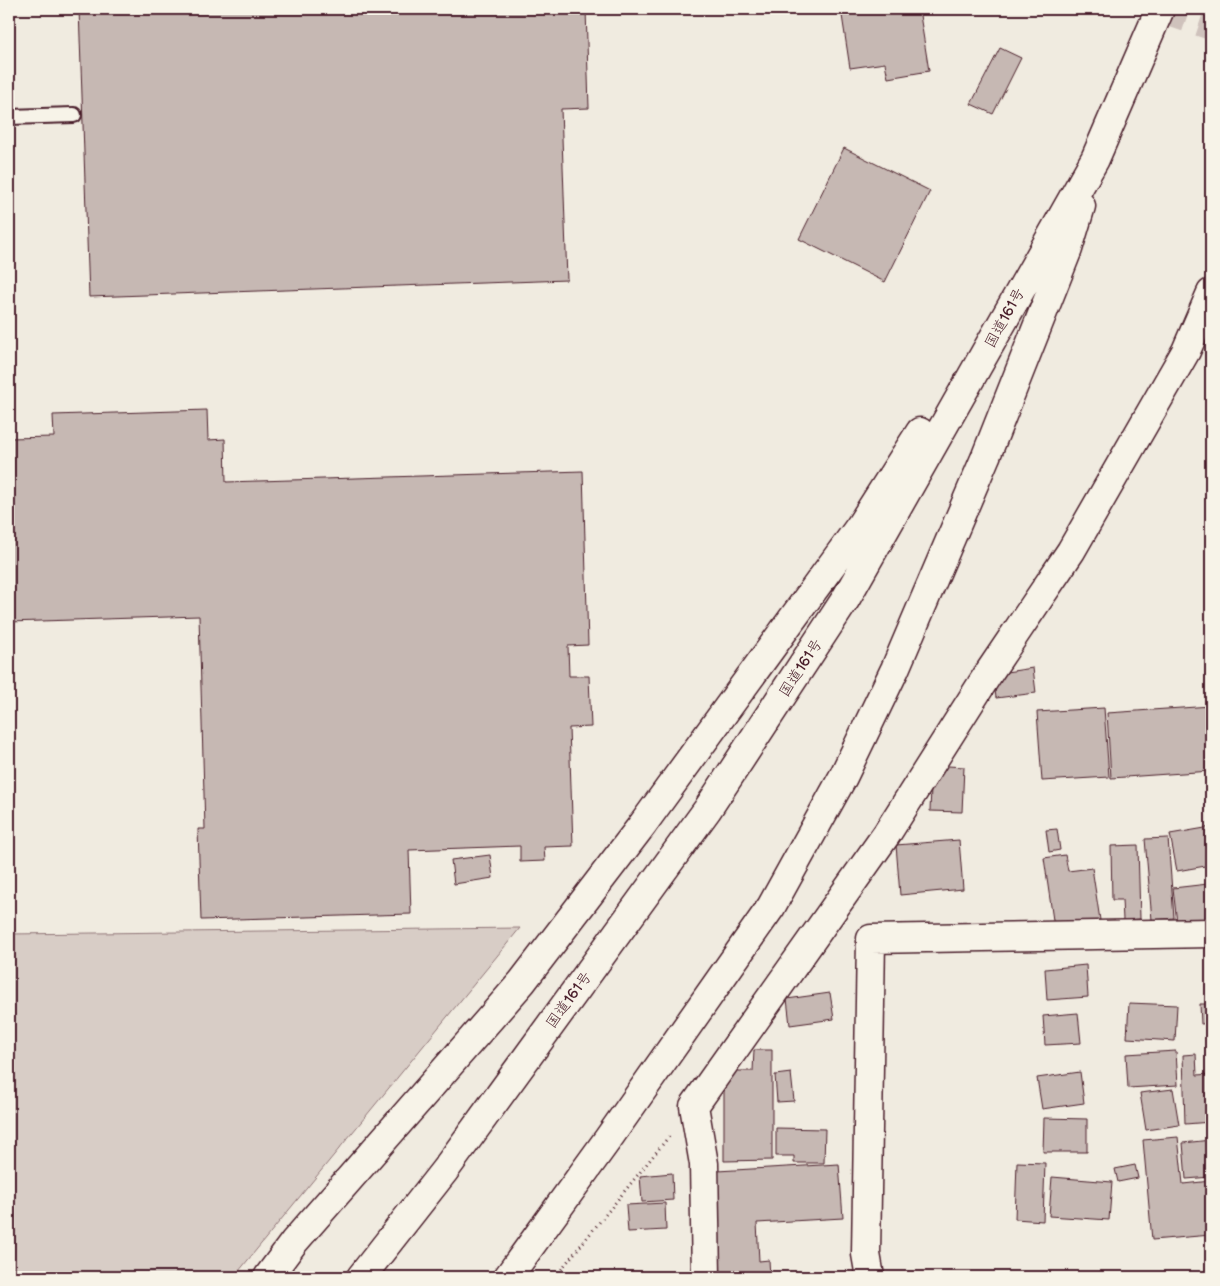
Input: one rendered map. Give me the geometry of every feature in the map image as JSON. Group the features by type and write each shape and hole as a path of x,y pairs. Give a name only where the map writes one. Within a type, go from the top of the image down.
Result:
{"main road":[{"name":"国道161号","path":"361,1277 445,1170 707,810 845,600 1095,159 1160,9"},
{"path":"268,1277 294,1242 522,982 643,824 860,526 1095,159"},
{"path":"508,1277 771,907 843,777 895,669 986,456 1068,249 1095,159"},
{"path":"706,1277 704,1164 694,1106 886,835 990,670 1071,551 1186,351 1211,294"},
{"path":"870,1277 866,1254 871,939 1211,933"}],"lane":[{"path":"9,117 74,115"}],"path":[{"path":"555,1277 694,1106"}],"shaded area":[{"path":"520,928 234,1277 9,1277 9,934"}],"building":[{"path":"79,9 586,9 589,108 561,109 567,280 89,297"},
{"path":"841,9 919,9 929,71 888,78 885,63 850,68"},
{"path":"1000,48 1021,58 993,114 971,104"},
{"path":"844,148 930,191 885,282 799,239"},
{"path":"207,410 208,440 225,439 226,482 583,471 588,645 568,646 569,676 589,676 591,727 569,728 573,846 544,847 545,861 520,862 520,846 409,850 411,914 201,920 198,829 205,829 199,616 9,622 9,438 54,437 53,415"},
{"path":"1033,668 1036,693 996,698 993,674"},
{"path":"1211,706 1211,771 1111,778 1107,713"},
{"path":"1104,708 1109,777 1042,781 1037,712"},
{"path":"932,765 964,767 962,812 930,811"},
{"path":"1211,827 1211,865 1177,871 1170,834"},
{"path":"1057,829 1060,850 1049,852 1046,830"},
{"path":"1168,838 1174,918 1152,920 1145,839"},
{"path":"959,840 963,889 900,895 896,845"},
{"path":"1138,845 1140,919 1123,920 1122,900 1112,900 1111,846"},
{"path":"490,855 493,878 454,884 451,860"},
{"path":"1065,855 1068,871 1092,868 1100,920 1054,927 1044,858"},
{"path":"1208,884 1211,920 1177,923 1173,888"},
{"path":"1086,965 1088,997 1047,1000 1045,969"},
{"path":"830,993 834,1019 790,1025 787,999"},
{"path":"1129,1003 1177,1005 1175,1041 1127,1038"},
{"path":"1200,1004 1211,1004 1211,1023 1201,1024"},
{"path":"1078,1013 1081,1043 1045,1045 1043,1016"},
{"path":"754,1050 772,1050 772,1160 724,1161 724,1071 753,1071"},
{"path":"1176,1051 1178,1085 1128,1088 1126,1054"},
{"path":"1196,1054 1197,1075 1211,1074 1211,1122 1185,1124 1183,1055"},
{"path":"1080,1072 1084,1103 1042,1109 1037,1078"},
{"path":"791,1073 794,1101 777,1102 775,1075"},
{"path":"1173,1089 1179,1125 1146,1130 1140,1093"},
{"path":"1044,1118 1087,1119 1087,1152 1043,1152"},
{"path":"776,1128 825,1129 824,1163 794,1163 794,1156 776,1156"},
{"path":"1178,1137 1183,1184 1211,1181 1211,1235 1152,1240 1143,1140"},
{"path":"1211,1140 1211,1177 1186,1179 1183,1143"},
{"path":"1017,1162 1045,1163 1043,1221 1015,1219"},
{"path":"839,1164 843,1218 757,1223 759,1261 769,1260 770,1277 720,1277 717,1171"},
{"path":"1135,1165 1138,1178 1118,1182 1115,1169"},
{"path":"672,1173 673,1200 642,1202 640,1176"},
{"path":"1052,1177 1112,1182 1109,1220 1049,1216"},
{"path":"665,1203 666,1230 628,1232 626,1205"}],"tunnel":[{"path":"1160,9 1211,26"}]}
